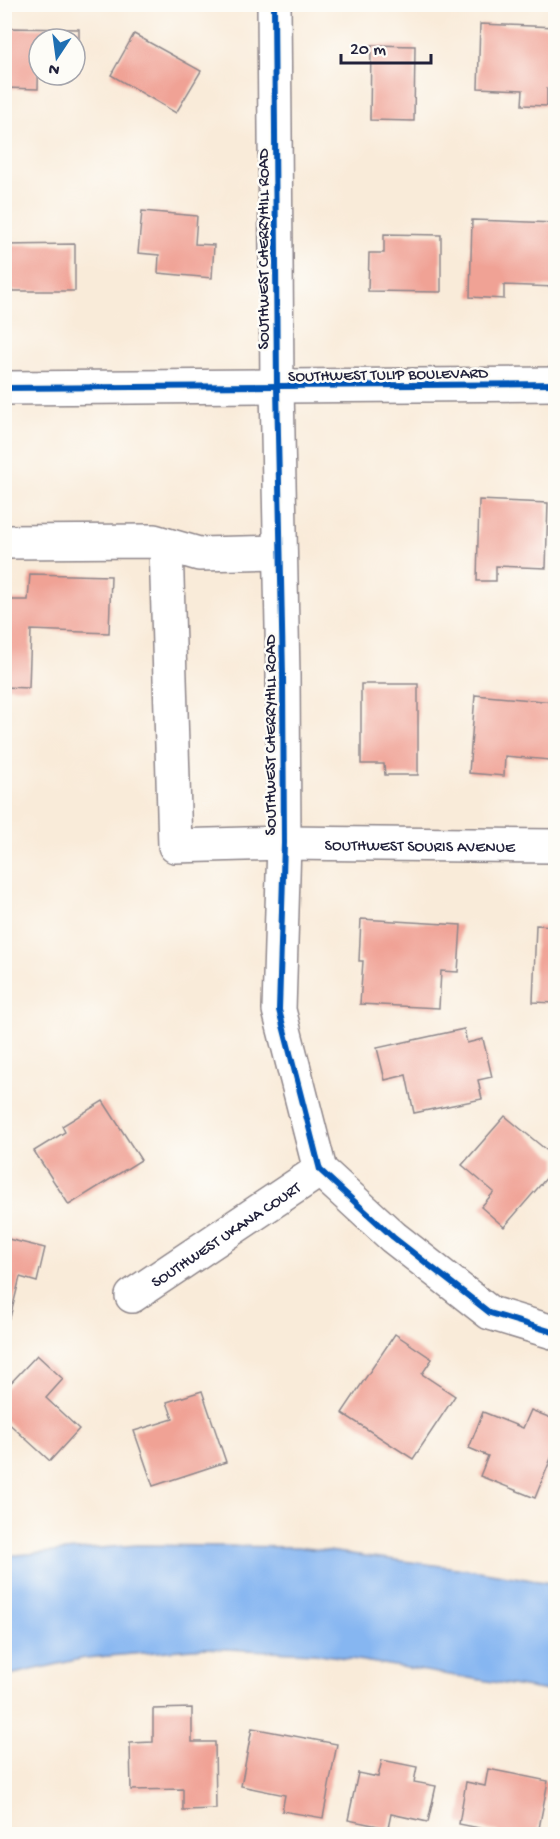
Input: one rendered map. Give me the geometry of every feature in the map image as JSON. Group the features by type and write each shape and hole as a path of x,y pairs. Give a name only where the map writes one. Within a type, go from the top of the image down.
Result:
{"street":[{"name":"SOUTHWEST CHERRYHILL ROAD","path":"274,4 284,843 279,1010 320,1170"},
{"name":"SOUTHWEST TULIP BOULEVARD","path":"4,388 555,384"},
{"path":"4,542 154,541 199,554 280,552"},
{"name":"SOUTHWEST SOURIS AVENUE","path":"166,544 175,846 284,843 555,846"},
{"path":"320,1170 393,1237 490,1313 555,1333"},
{"name":"SOUTHWEST UKANA COURT","path":"132,1296 320,1170"}],"water":[{"path":"137,1545 298,1547 479,1571 555,1584 555,1692 314,1653 204,1648 85,1658 5,1676 5,1556"}],"building":[{"path":"480,24 556,27 556,89 547,89 547,106 522,105 523,90 478,88"},
{"path":"5,28 27,28 27,87 38,87 38,89 4,88"},
{"path":"134,34 201,71 176,113 111,75"},
{"path":"371,45 415,46 414,121 370,120"},
{"path":"142,211 197,216 195,244 214,245 212,278 158,273 159,255 138,253"},
{"path":"472,220 556,223 556,287 504,285 504,299 470,297"},
{"path":"384,234 441,235 441,292 368,291 369,253 384,253"},
{"path":"75,244 75,291 4,291 4,245"},
{"path":"479,500 548,503 546,568 496,566 496,581 477,581"},
{"path":"30,574 111,576 109,633 31,630 29,688 4,687 4,600 28,600"},
{"path":"361,684 418,684 418,775 385,775 384,764 361,764"},
{"path":"475,695 554,702 550,760 505,756 504,776 469,773"},
{"path":"361,919 461,925 458,972 441,971 439,1008 360,1004 363,961 359,961"},
{"path":"536,925 556,926 556,1003 533,1002"},
{"path":"464,1029 467,1043 483,1039 492,1077 478,1080 482,1099 414,1113 406,1075 385,1080 377,1048"},
{"path":"103,1101 141,1160 69,1205 34,1151 65,1132 62,1126"},
{"path":"505,1116 556,1158 556,1167 504,1227 481,1207 494,1192 462,1165"},
{"path":"4,1238 45,1248 37,1282 20,1277 10,1318 4,1317"},
{"path":"395,1334 432,1359 422,1374 455,1396 413,1459 342,1413"},
{"path":"37,1355 63,1379 46,1398 79,1429 50,1461 4,1419 4,1390"},
{"path":"202,1391 226,1462 153,1486 134,1431 173,1419 167,1402"},
{"path":"531,1410 556,1420 556,1446 535,1498 480,1476 488,1456 469,1448 483,1412 523,1428"},
{"path":"192,1708 192,1742 215,1742 216,1809 183,1810 183,1789 131,1790 130,1743 153,1742 153,1709"},
{"path":"252,1728 337,1744 323,1818 282,1811 285,1795 241,1786"},
{"path":"382,1760 417,1767 414,1782 436,1786 428,1822 391,1814 388,1828 348,1820 358,1773 378,1777"},
{"path":"488,1769 548,1781 538,1834 498,1834 499,1832 459,1824 466,1782 485,1786"}],"cycle path":[{"path":"274,4 284,843 279,1010 320,1170 393,1237 490,1313 556,1333"},
{"path":"4,388 556,384"}]}
